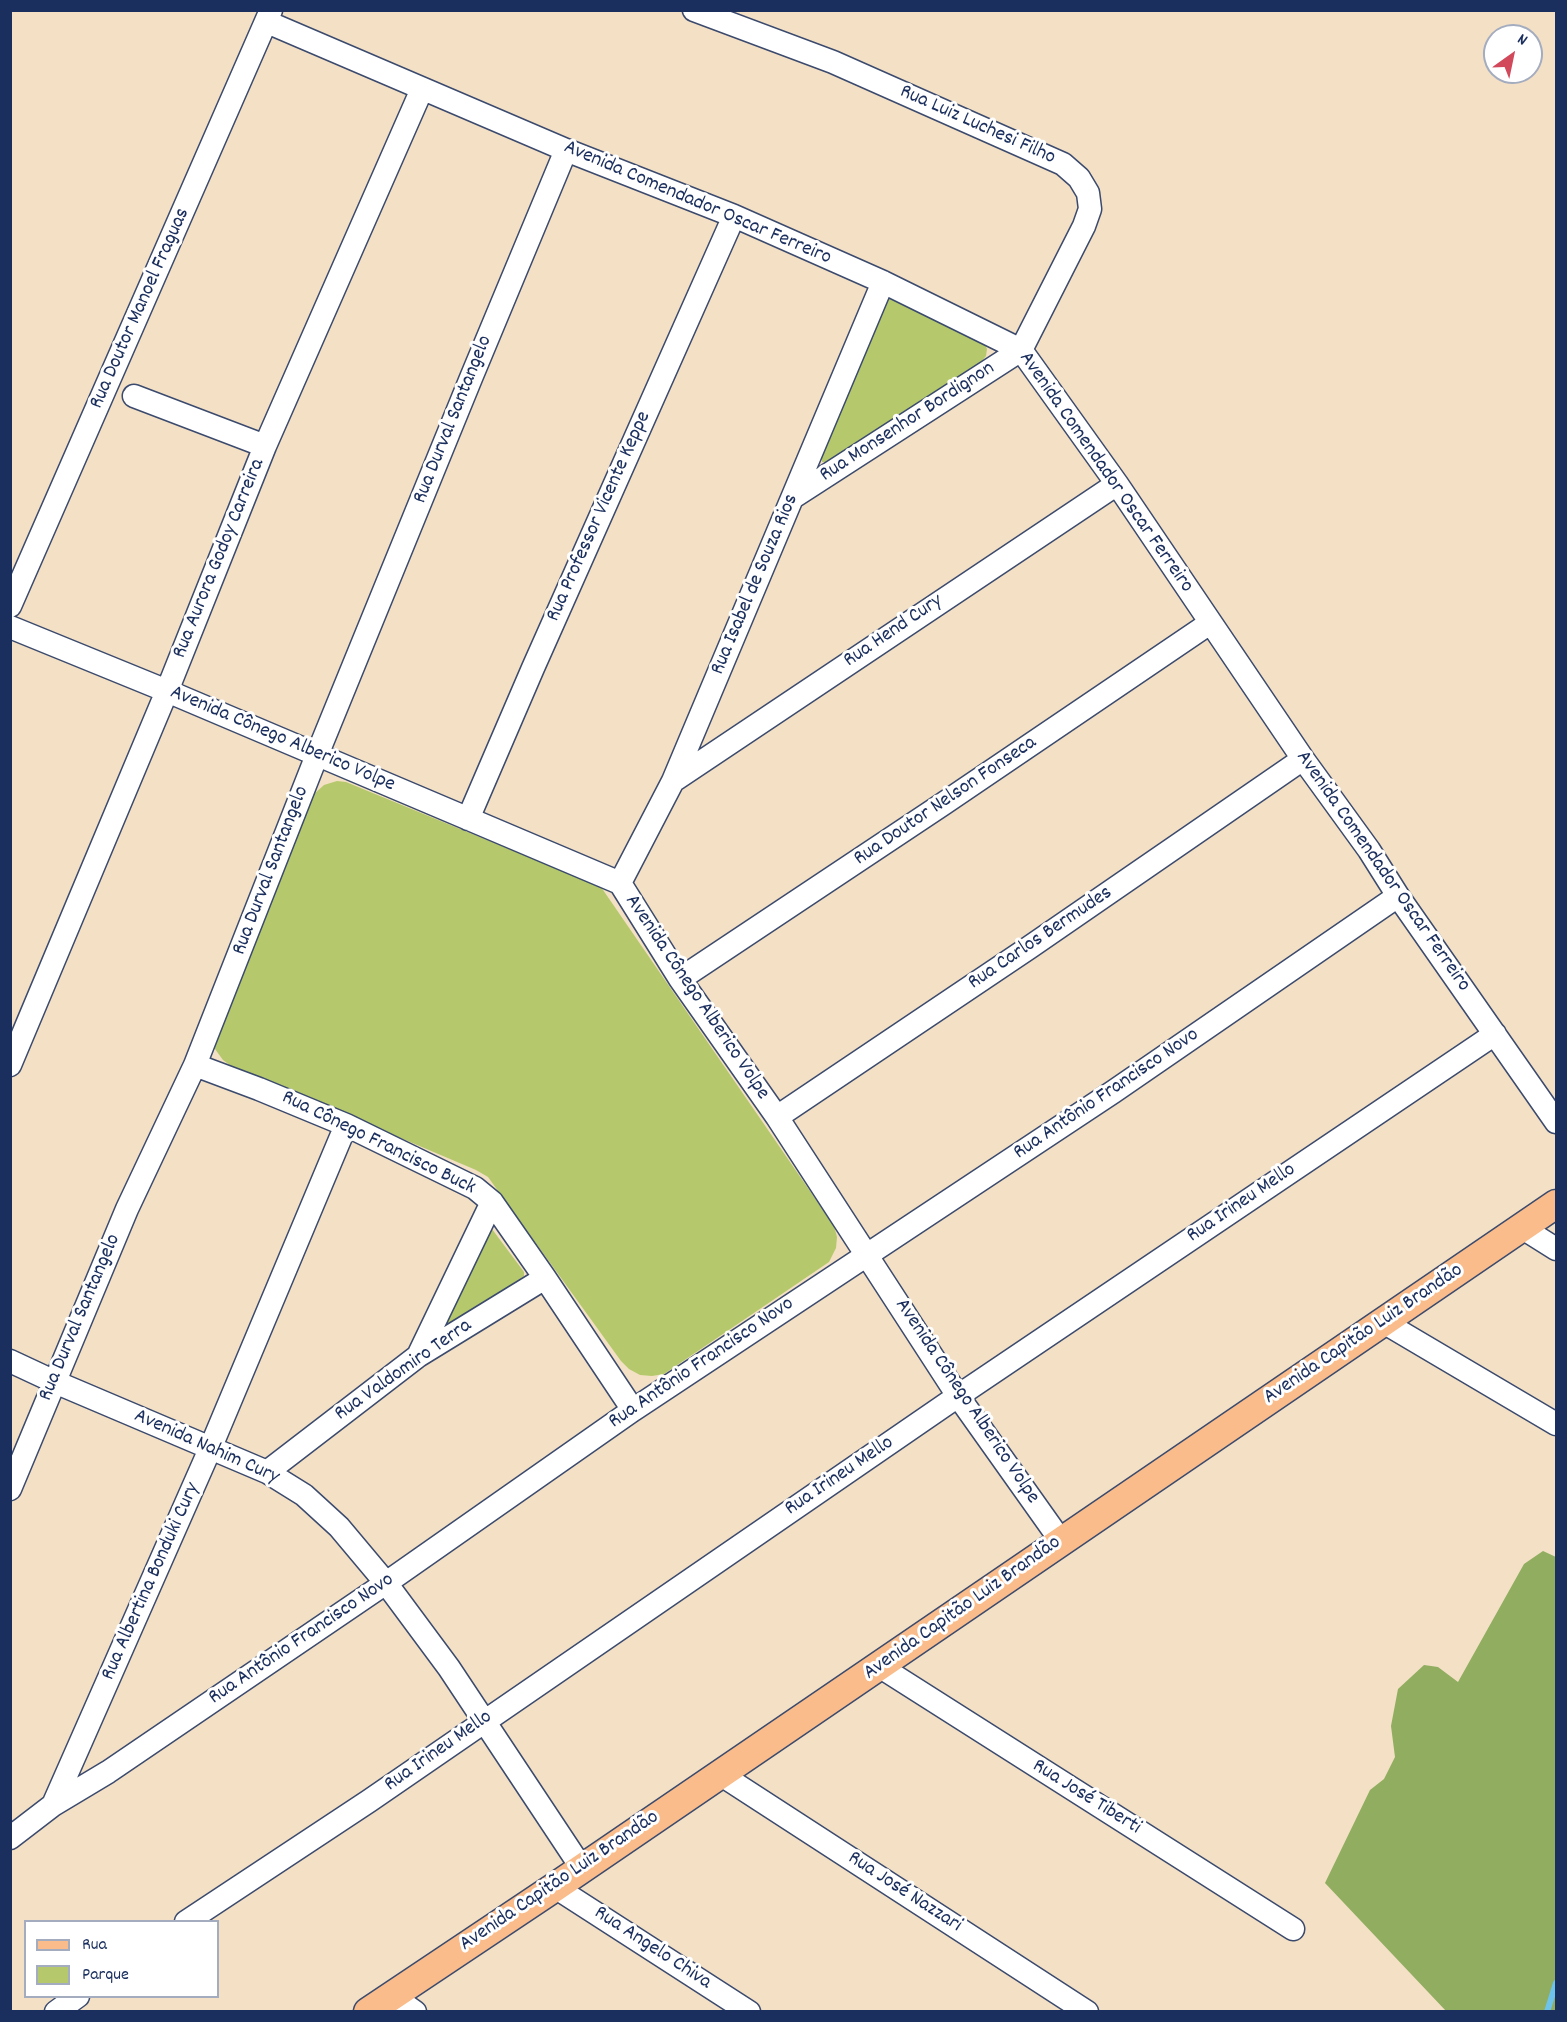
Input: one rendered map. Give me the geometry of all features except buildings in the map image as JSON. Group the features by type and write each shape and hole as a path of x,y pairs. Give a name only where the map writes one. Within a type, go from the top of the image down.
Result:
{"main road":[{"name":"Avenida Capitão Luiz Brandão","path":"368,2012 1557,1204"}],"street":[{"name":"Rua Luiz Luchesi Filho","path":"694,10 833,62 1063,164 1079,178 1088,193 1090,209 1084,226 1021,350"},
{"name":"Avenida Comendador Oscar Ferreiro","path":"269,16 422,89 566,150 734,216 883,282 1021,350 1117,484 1209,623 1557,1122"},
{"name":"Rua Doutor Manoel Fraguas","path":"10,606 269,16"},
{"name":"Rua Aurora Godoy Carreira","path":"10,1065 167,691 266,446 422,89"},
{"name":"Rua Durval Santangelo","path":"10,1489 127,1209 195,1065 317,755 566,150"},
{"name":"Rua Professor Vicente Keppe","path":"468,819 734,216"},
{"name":"Rua Isabel de Souza Rios","path":"620,883 673,781 795,496 883,282"},
{"name":"Rua Monsenhor Bordignon","path":"795,496 1021,350"},
{"path":"134,396 266,446"},
{"name":"Rua Hend Cury","path":"673,781 1117,484"},
{"name":"Rua Doutor Nelson Fonseca","path":"680,979 1209,623"},
{"name":"Avenida Cônego Alberico Volpe","path":"10,627 620,883 680,979 777,1117 958,1396 1061,1541"},
{"name":"Rua Carlos Bermudes","path":"777,1117 1030,947 1303,759"},
{"name":"Rua Antônio Francisco Novo","path":"10,1838 53,1805 108,1772 386,1583 633,1410 1113,1092 1398,896"},
{"name":"Rua Irineu Mello","path":"189,1920 369,1801 958,1396 1495,1035"},
{"name":"Rua Cônego Francisco Buck","path":"195,1065 346,1125 475,1188 492,1202 633,1410"},
{"name":"Rua Albertina Bonduki Cury","path":"53,1805 210,1449 346,1125"},
{"path":"418,1356 492,1202"},
{"path":"1521,1227 1557,1249"},
{"name":"Rua Valdomiro Terra","path":"267,1472 418,1356 545,1278"},
{"path":"1385,1323 1557,1424"},
{"name":"Avenida Nahim Cury","path":"10,1361 267,1472 304,1495 339,1527 386,1583 449,1668 581,1867"},
{"name":"Rua José Tiberti","path":"879,1666 1293,1929"},
{"name":"Rua José Nazzari","path":"720,1774 1087,2012"},
{"name":"Rua Angelo Chiva","path":"555,1887 749,2012"},
{"path":"391,1995 415,2012"},
{"path":"56,2012 75,1998"}],"green space":[{"path":"888,299 894,299 983,340 987,349 986,356 982,361 829,462 822,462 822,456"},
{"path":"337,781 346,782 601,887 834,1226 837,1237 836,1248 829,1262 664,1374 640,1375 621,1361 488,1177 231,1066 223,1060 215,1049 215,1031 314,794 324,785"},
{"path":"489,1225 524,1272 524,1276 445,1329 441,1327"},
{"path":"1543,1551 1556,1557 1556,2011 1446,2011 1325,1883 1370,1790 1384,1779 1395,1757 1391,1726 1398,1689 1424,1665 1438,1667 1458,1682 1524,1564"}],"waterway":[{"path":"1547,2012 1556,1983"}]}
